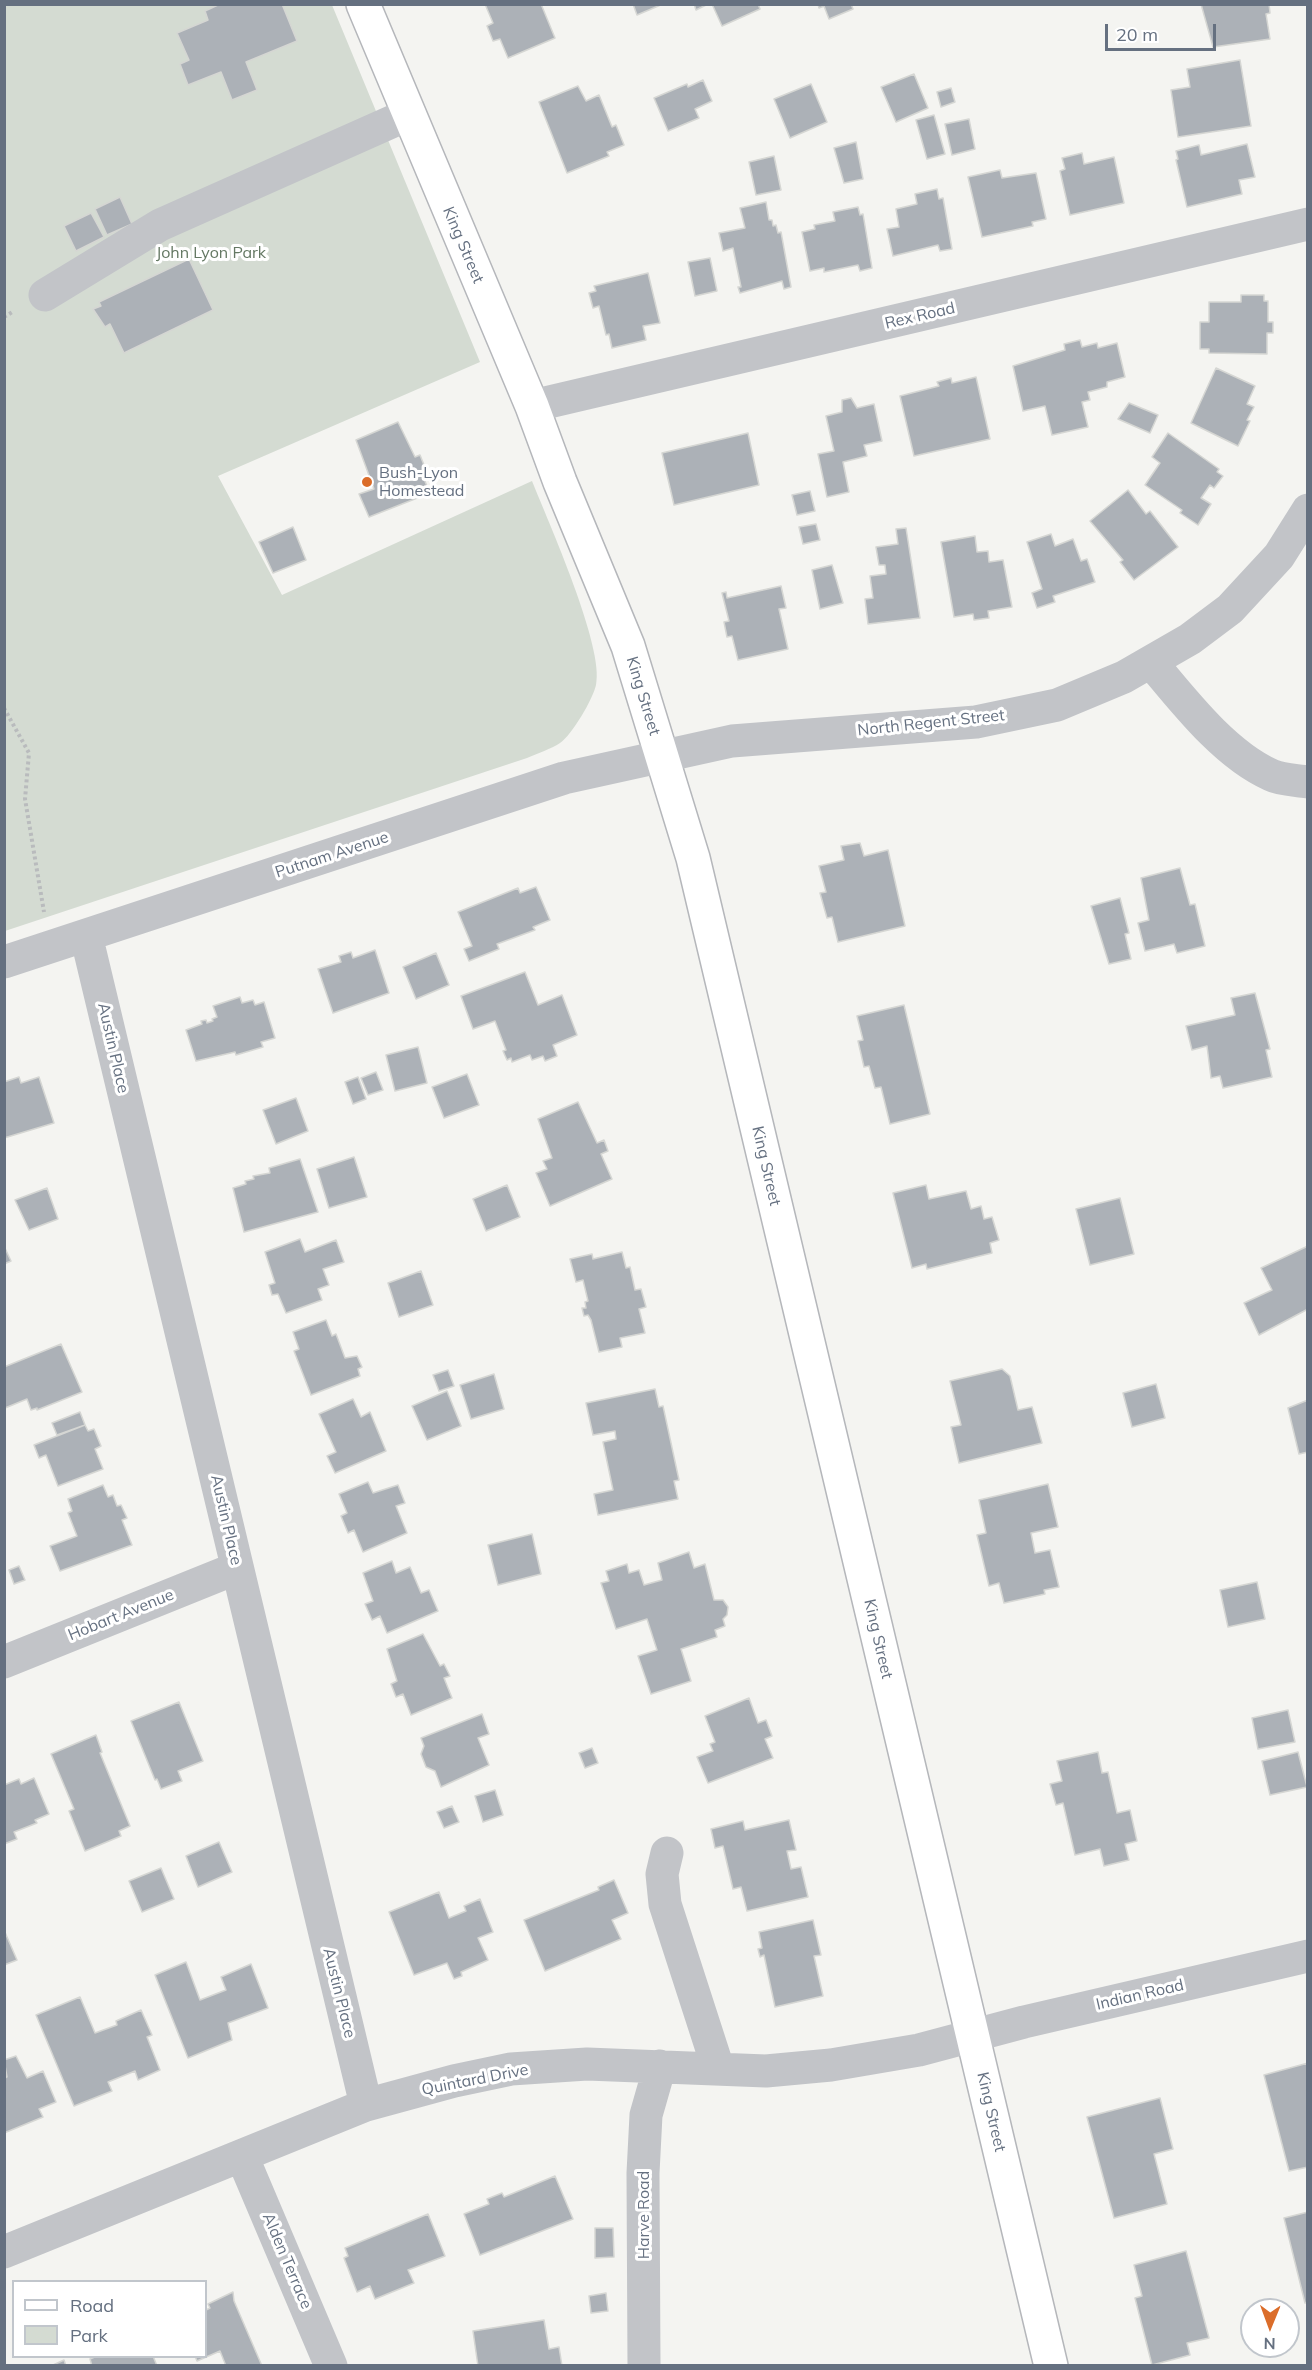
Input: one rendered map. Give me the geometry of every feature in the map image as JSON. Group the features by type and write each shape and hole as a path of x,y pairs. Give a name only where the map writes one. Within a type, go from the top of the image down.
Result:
{"main road":[{"name":"King Street","path":"363,4 407,115 532,406 560,482 628,646 693,858 1051,2366"}],"street":[{"path":"45,295 160,225 407,115"},
{"name":"Rex Road","path":"532,406 1308,224"},
{"name":"North Regent Street","path":"661,756 732,741 976,722 1057,705 1124,677 1190,639 1230,609 1302,531"},
{"path":"1151,662 1203,725 1240,754 1272,776 1308,782"},
{"name":"Putnam Avenue","path":"4,962 564,778 661,756"},
{"name":"Austin Place","path":"86,935 366,2105"},
{"name":"Hobart Avenue","path":"4,1662 237,1568"},
{"path":"667,1853 662,1874 665,1904 718,2068"},
{"name":"Indian Road","path":"973,2036 1308,1956"},
{"name":"Quintard Drive","path":"4,2252 366,2105 454,2081 511,2069 587,2064 766,2071 831,2065 919,2050 973,2036"},
{"name":"Harve Road","path":"644,2366 643,2173 646,2115 660,2066"},
{"name":"Alden Terrace","path":"242,2156 332,2366"}],"path":[{"path":"4,708 29,753 25,798 38,885 52,946"}],"green space":[{"name":"John Lyon Park","path":"4,5 332,5 480,362 218,476 282,595 532,481 562,553 584,615 596,667 596,685 591,699 565,739 549,749 5,931"}],"building":[{"path":"220,4 282,4 297,41 246,62 257,90 232,100 221,72 188,85 180,64 189,60 177,33 208,20 205,11"},
{"path":"485,4 541,4 555,38 508,58 500,39 493,41 487,26 493,23"},
{"path":"633,4 663,4 637,15"},
{"path":"694,4 708,4 696,10"},
{"path":"712,4 758,4 760,9 722,26"},
{"path":"818,4 851,4 853,9 829,19 824,6 819,8"},
{"path":"1201,4 1269,4 1270,13 1266,14 1270,39 1213,47"},
{"path":"1240,60 1251,126 1178,137 1171,90 1190,87 1187,69"},
{"path":"914,74 928,108 896,122 881,87"},
{"path":"703,80 712,101 695,109 699,118 668,131 654,98"},
{"path":"811,84 827,122 790,138 774,99"},
{"path":"578,86 586,101 599,95 612,127 616,125 624,145 607,152 609,156 567,173 539,102"},
{"path":"951,88 955,102 941,107 937,92"},
{"path":"934,115 945,154 927,159 916,120"},
{"path":"969,119 975,149 952,155 945,124"},
{"path":"856,142 863,179 844,183 834,148"},
{"path":"1247,144 1255,177 1239,180 1242,194 1187,207 1176,151 1199,145 1201,155"},
{"path":"1082,153 1084,164 1114,157 1124,203 1070,215 1060,171 1065,169 1062,158"},
{"path":"774,156 781,190 756,195 749,162"},
{"path":"1000,170 1002,178 1036,173 1046,219 1032,222 1033,226 982,237 968,177"},
{"path":"937,189 939,199 943,198 952,249 940,251 938,245 893,256 887,229 899,227 896,209 917,204 915,194"},
{"path":"120,197 132,224 107,235 95,209"},
{"path":"766,202 769,220 772,220 773,226 776,225 778,233 781,232 791,287 784,289 782,281 740,293 738,287 741,287 733,248 723,251 719,233 745,228 740,208"},
{"path":"858,207 860,215 863,214 872,268 860,271 858,265 824,272 824,268 810,271 802,232 815,229 814,225 835,221 833,212"},
{"path":"91,213 104,237 76,251 64,226"},
{"path":"710,258 717,291 695,296 688,262"},
{"path":"189,259 213,310 124,353 110,324 105,327 93,309 101,306 99,302"},
{"path":"648,273 660,323 643,326 646,340 612,348 609,334 606,335 599,306 593,308 589,293 596,291 594,286"},
{"path":"1241,295 1264,295 1264,301 1268,301 1268,322 1273,322 1273,333 1267,333 1267,354 1209,353 1209,349 1200,349 1200,322 1209,322 1209,302 1241,302"},
{"path":"1080,340 1082,347 1097,343 1098,348 1117,343 1125,377 1107,382 1107,387 1088,392 1090,400 1082,402 1088,427 1052,435 1045,406 1023,411 1013,366 1065,350 1064,344"},
{"path":"1216,368 1255,386 1247,404 1254,407 1238,446 1191,423"},
{"path":"976,377 990,439 914,456 900,396 939,386 937,382 951,378 952,383"},
{"path":"851,398 857,408 874,404 882,441 864,445 867,456 843,462 849,492 827,497 818,454 834,451 826,416 842,412 842,400"},
{"path":"1129,403 1158,415 1150,433 1118,419"},
{"path":"398,422 415,457 420,455 426,470 421,472 430,493 369,517 359,494 374,489 356,440"},
{"path":"748,433 759,485 674,505 662,453"},
{"path":"1168,433 1219,469 1217,472 1223,476 1214,488 1210,485 1201,498 1211,504 1198,525 1180,513 1182,510 1145,485 1160,463 1152,457"},
{"path":"1128,490 1146,514 1150,511 1178,547 1134,580 1120,562 1123,560 1090,521"},
{"path":"810,491 815,511 797,515 792,495"},
{"path":"816,524 820,540 803,544 799,527"},
{"path":"293,527 306,560 273,573 259,542"},
{"path":"906,528 920,618 868,624 865,599 873,598 870,576 886,574 885,565 879,565 876,547 898,544 896,529"},
{"path":"1051,534 1055,546 1073,539 1081,561 1087,559 1095,582 1053,596 1055,602 1037,608 1032,593 1042,589 1027,542"},
{"path":"975,536 977,552 988,551 989,562 1003,560 1012,607 988,611 989,618 974,620 973,614 954,617 941,542"},
{"path":"832,565 843,603 820,609 812,570"},
{"path":"781,586 786,608 779,609 788,649 738,660 732,636 727,637 724,622 729,621 722,593 726,592 727,598"},
{"path":"860,843 864,856 888,850 905,926 838,942 832,917 827,918 820,893 826,892 819,866 844,860 841,846"},
{"path":"1180,868 1190,905 1195,904 1205,946 1177,953 1174,944 1145,951 1138,923 1149,920 1141,878"},
{"path":"536,887 550,920 533,927 535,930 497,944 499,949 469,961 464,949 472,946 458,912 518,888 520,893"},
{"path":"1120,898 1129,933 1125,934 1131,959 1109,964 1091,906"},
{"path":"375,950 389,993 333,1013 318,969 341,962 339,956 351,952 353,958"},
{"path":"436,953 449,985 416,999 403,967"},
{"path":"525,972 538,1005 562,995 577,1035 553,1045 557,1056 545,1061 543,1056 532,1060 530,1055 512,1062 511,1058 507,1060 503,1051 506,1050 495,1021 473,1029 461,996"},
{"path":"1255,993 1270,1049 1266,1050 1272,1077 1223,1088 1220,1076 1211,1078 1207,1046 1192,1050 1186,1026 1235,1015 1231,998"},
{"path":"240,997 242,1003 253,1000 255,1005 264,1002 275,1038 261,1042 263,1047 236,1055 235,1052 196,1061 186,1030 202,1024 201,1021 206,1020 207,1023 213,1021 212,1019 217,1017 213,1006"},
{"path":"904,1005 930,1114 890,1124 881,1087 875,1088 869,1066 864,1067 858,1041 863,1040 857,1016"},
{"path":"418,1047 427,1083 395,1091 386,1055"},
{"path":"376,1072 383,1090 368,1095 361,1078"},
{"path":"467,1074 479,1105 444,1118 432,1087"},
{"path":"19,1077 21,1083 39,1077 54,1123 4,1138 4,1082"},
{"path":"358,1077 366,1099 353,1104 345,1082"},
{"path":"296,1098 308,1131 276,1144 263,1110"},
{"path":"578,1102 597,1143 604,1140 608,1151 601,1154 612,1179 550,1206 536,1173 547,1169 543,1161 552,1158 538,1119"},
{"path":"354,1157 367,1197 329,1208 317,1169"},
{"path":"300,1159 318,1212 244,1232 233,1188 246,1184 245,1181 254,1179 253,1176 270,1173 269,1168"},
{"path":"507,1185 520,1217 486,1231 473,1199"},
{"path":"926,1185 929,1199 966,1191 971,1209 981,1206 984,1219 992,1217 999,1240 990,1243 992,1253 927,1269 926,1264 912,1268 893,1193"},
{"path":"47,1188 58,1219 29,1230 15,1200"},
{"path":"1120,1198 1134,1254 1090,1265 1076,1209"},
{"path":"300,1239 305,1252 336,1240 344,1262 323,1269 329,1285 318,1289 322,1300 286,1313 278,1294 272,1295 269,1285 275,1283 265,1252"},
{"path":"4,1246 11,1261 4,1264"},
{"path":"1308,1246 1308,1309 1259,1335 1244,1303 1272,1290 1261,1268"},
{"path":"622,1252 626,1268 630,1267 635,1290 641,1289 646,1307 639,1309 645,1333 620,1338 622,1347 599,1352 591,1320 588,1315 584,1316 582,1308 586,1308 585,1302 588,1301 583,1280 576,1282 570,1259 592,1254 593,1259"},
{"path":"421,1271 433,1305 399,1317 388,1283"},
{"path":"326,1320 332,1336 336,1334 345,1358 357,1356 362,1367 358,1369 360,1376 311,1395 294,1351 299,1349 293,1332"},
{"path":"61,1344 82,1392 37,1410 37,1408 31,1410 27,1399 5,1408 4,1367"},
{"path":"1002,1369 1010,1376 1018,1410 1032,1407 1042,1443 959,1463 951,1427 961,1425 950,1381"},
{"path":"448,1370 454,1386 439,1391 433,1375"},
{"path":"494,1374 504,1409 471,1419 460,1385"},
{"path":"1156,1384 1165,1418 1132,1427 1123,1393"},
{"path":"655,1389 659,1407 663,1406 679,1480 674,1481 678,1499 598,1515 594,1494 613,1490 603,1442 616,1439 615,1431 593,1435 586,1403"},
{"path":"447,1391 461,1426 427,1440 412,1406"},
{"path":"353,1399 361,1417 370,1412 386,1451 335,1473 327,1456 336,1452 319,1414"},
{"path":"1308,1400 1308,1452 1299,1454 1288,1408"},
{"path":"80,1412 85,1425 57,1435 52,1423"},
{"path":"85,1425 88,1431 94,1429 101,1446 95,1449 103,1469 58,1486 46,1455 39,1458 34,1445"},
{"path":"368,1482 373,1493 398,1485 405,1503 396,1506 407,1533 363,1552 354,1530 348,1533 341,1516 347,1513 339,1494"},
{"path":"1048,1484 1058,1527 1031,1533 1035,1553 1050,1550 1059,1587 1044,1590 1045,1594 1004,1603 999,1583 989,1586 977,1535 986,1533 979,1500"},
{"path":"103,1485 108,1497 113,1495 117,1506 121,1505 127,1518 122,1520 132,1545 60,1571 50,1546 77,1536 68,1513 72,1511 68,1499"},
{"path":"532,1534 541,1574 498,1585 488,1545"},
{"path":"689,1552 694,1568 705,1564 714,1600 723,1600 728,1607 727,1615 723,1619 725,1626 715,1630 717,1637 681,1649 691,1681 651,1694 638,1656 657,1650 647,1619 616,1629 601,1583 609,1581 606,1571 627,1564 629,1573 639,1570 644,1585 662,1580 658,1563"},
{"path":"392,1561 396,1573 410,1567 421,1593 429,1590 438,1611 387,1633 380,1616 372,1620 365,1604 373,1601 363,1573"},
{"path":"19,1566 25,1580 14,1584 9,1570"},
{"path":"1257,1582 1265,1619 1228,1627 1220,1590"},
{"path":"423,1634 440,1666 444,1664 450,1676 444,1678 452,1698 411,1715 403,1694 396,1697 391,1684 397,1681 387,1649"},
{"path":"749,1698 758,1723 766,1720 772,1736 765,1739 773,1758 708,1783 697,1757 713,1751 710,1744 715,1742 705,1716"},
{"path":"179,1702 203,1761 178,1771 182,1781 161,1789 157,1779 155,1780 131,1721"},
{"path":"1288,1710 1295,1742 1258,1749 1252,1718"},
{"path":"482,1714 489,1734 478,1738 489,1765 441,1787 435,1771 426,1767 421,1754 424,1746 421,1738"},
{"path":"96,1735 102,1752 100,1753 130,1826 119,1831 121,1836 85,1851 69,1811 74,1809 51,1754"},
{"path":"592,1748 598,1763 585,1768 579,1753"},
{"path":"1098,1752 1102,1773 1108,1772 1117,1813 1130,1810 1137,1841 1125,1844 1129,1860 1104,1866 1100,1849 1075,1855 1063,1803 1056,1805 1050,1784 1062,1781 1057,1761"},
{"path":"1298,1752 1307,1787 1270,1795 1262,1761"},
{"path":"34,1778 49,1814 35,1820 37,1823 14,1832 17,1839 4,1844 4,1785 19,1779 21,1784"},
{"path":"495,1790 503,1815 483,1822 475,1796"},
{"path":"452,1806 459,1822 444,1828 437,1812"},
{"path":"789,1820 796,1850 787,1851 791,1869 801,1867 808,1897 747,1911 741,1887 733,1889 723,1846 715,1848 711,1829 743,1821 745,1830"},
{"path":"219,1842 232,1872 198,1887 186,1856"},
{"path":"161,1868 174,1899 142,1912 129,1881"},
{"path":"614,1880 628,1913 612,1920 621,1939 545,1971 524,1920 599,1890 598,1887"},
{"path":"439,1892 449,1918 466,1911 464,1906 480,1899 493,1932 478,1938 488,1960 461,1972 462,1976 454,1979 447,1963 414,1975 389,1912"},
{"path":"813,1920 821,1955 814,1956 823,1996 775,2007 764,1955 760,1957 758,1949 762,1948 759,1932"},
{"path":"4,1930 17,1960 4,1965"},
{"path":"186,1962 200,2000 226,1990 221,1977 251,1964 268,2008 228,2023 232,2040 188,2058 155,1975"},
{"path":"80,1997 95,2033 117,2025 116,2021 141,2010 152,2035 147,2037 160,2070 138,2080 135,2071 108,2082 112,2091 74,2106 36,2015"},
{"path":"16,2056 27,2078 43,2071 56,2102 39,2109 43,2117 4,2133 4,2079 7,2077 4,2060"},
{"path":"1308,2063 1308,2167 1289,2171 1264,2075"},
{"path":"1160,2098 1173,2149 1154,2154 1167,2204 1114,2218 1087,2117"},
{"path":"555,2176 573,2219 480,2255 464,2214 489,2204 487,2199 502,2193 504,2197"},
{"path":"1308,2212 1308,2302 1305,2303 1284,2218"},
{"path":"428,2214 445,2256 408,2270 414,2283 375,2299 370,2286 357,2292 344,2258 348,2256 345,2248"},
{"path":"595,2228 613,2228 614,2257 595,2258"},
{"path":"1186,2251 1209,2338 1187,2343 1190,2355 1152,2365 1135,2298 1142,2296 1134,2265"},
{"path":"233,2292 234,2301 262,2366 226,2366 220,2351 207,2357 207,2310 210,2308 208,2304"},
{"path":"606,2293 608,2311 591,2313 589,2296"},
{"path":"544,2320 549,2349 559,2347 562,2366 478,2366 473,2331"},
{"path":"154,2358 157,2366 92,2366 90,2359"},
{"path":"64,2360 66,2366 51,2366"}],"place":[{"name":"Bush-Lyon Homestead","path":"367,482"}]}
